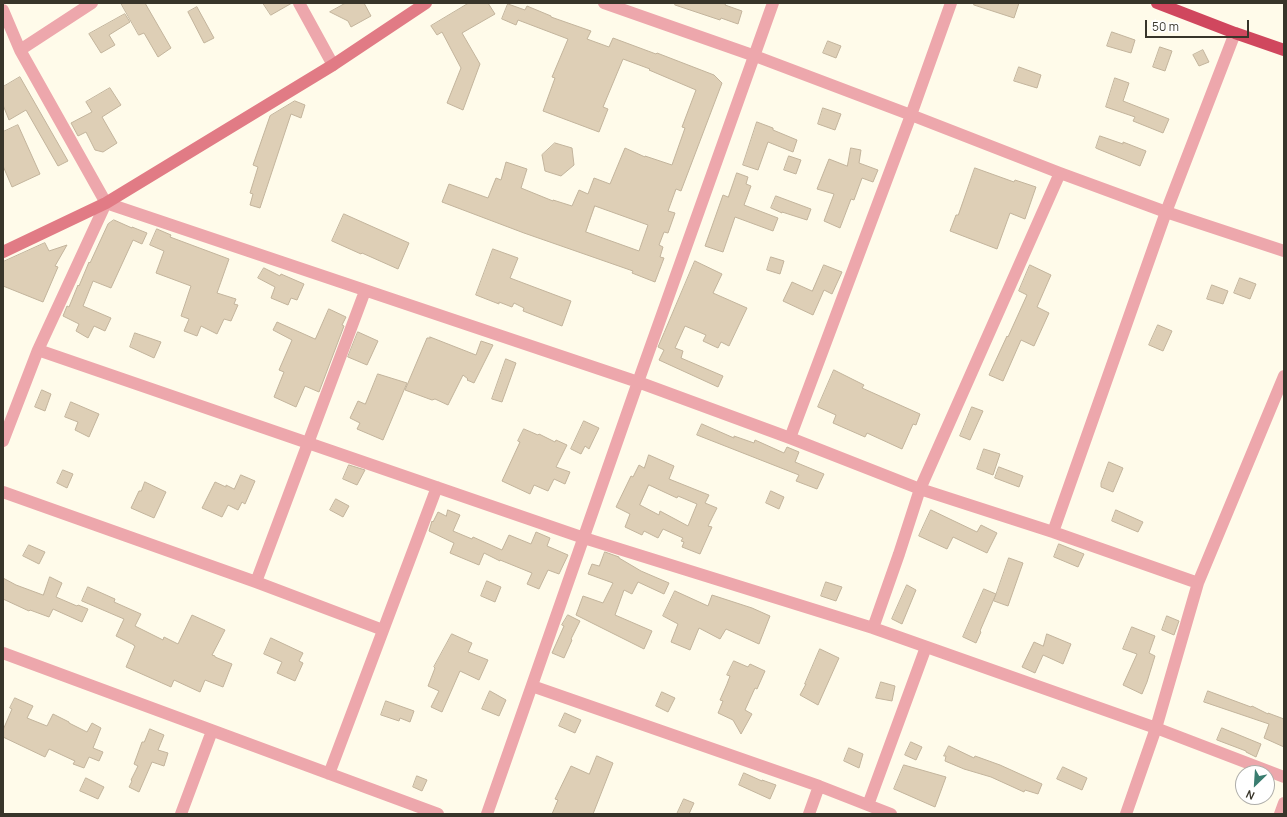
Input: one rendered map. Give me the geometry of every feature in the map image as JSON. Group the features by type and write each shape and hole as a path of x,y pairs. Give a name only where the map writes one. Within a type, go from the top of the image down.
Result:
{"highway":[{"path":"1157,3 1284,50"}],"main road":[{"path":"3,252 106,203 333,65 426,3"}],"street":[{"path":"20,50 92,3"},
{"path":"299,3 333,65"},
{"path":"604,3 755,56 1166,212 1284,251"},
{"path":"487,814 638,382 773,3"},
{"path":"790,438 911,115 951,3"},
{"path":"3,10 20,50 106,203 638,382 790,438 920,489 1052,532 1198,583"},
{"path":"1052,532 1166,212 1235,33"},
{"path":"873,628 920,489 1060,173"},
{"path":"3,441 38,350 106,203"},
{"path":"256,582 365,291"},
{"path":"38,350 584,538 873,628 1156,728 1284,777"},
{"path":"1126,814 1156,728 1198,583 1284,376"},
{"path":"329,774 437,487"},
{"path":"3,492 256,582 383,630"},
{"path":"868,805 926,647"},
{"path":"3,653 438,814"},
{"path":"532,686 819,786 891,814"},
{"path":"181,814 212,731"},
{"path":"809,814 819,786"},
{"path":"1280,814 1284,803"}],"building":[{"path":"121,3 145,3 171,48 158,57 144,33 139,35"},
{"path":"263,3 292,3 271,15"},
{"path":"346,3 364,3 371,16 351,27 348,21 330,12"},
{"path":"469,3 488,3 495,14 462,33 480,64 463,110 447,103 461,68 442,32 437,35 431,26"},
{"path":"676,3 726,3 725,5 742,11 738,24 721,18 720,20 675,5"},
{"path":"974,3 1019,3 1014,18 974,5"},
{"path":"508,4 525,10 527,6 551,17 591,31 587,39 609,47 613,38 714,75 722,83 681,191 676,189 668,211 675,213 668,233 664,232 659,245 663,247 660,257 664,258 655,282 632,273 633,271 524,233 442,202 449,184 488,198 496,178 501,180 506,162 527,169 521,188 553,201 572,206 579,190 588,194 594,178 610,184 625,148 645,157 672,165 685,128 682,127 696,90 649,70 650,69 623,59 603,107 608,109 599,132 543,111 555,78 552,77 568,39 518,20 516,25 502,19","holes":["595,206 648,225 639,251 586,232"]},
{"path":"197,7 214,38 204,43 188,12"},
{"path":"125,14 130,22 109,35 115,45 101,53 89,34"},
{"path":"1112,32 1135,40 1131,53 1107,46"},
{"path":"828,41 841,46 836,58 823,53"},
{"path":"1160,47 1172,51 1165,71 1153,67"},
{"path":"1203,50 1209,62 1199,66 1193,55"},
{"path":"1019,67 1041,75 1037,88 1014,81"},
{"path":"20,77 68,161 58,166 26,110 9,120 3,105 3,87"},
{"path":"1115,78 1129,83 1123,101 1169,119 1163,133 1133,121 1135,117 1106,107"},
{"path":"110,88 121,105 102,117 117,143 103,152 95,150 86,132 78,136 71,123 92,112 86,102"},
{"path":"295,101 305,105 301,118 291,114 260,208 250,205 253,194 250,193 258,167 253,165 270,116"},
{"path":"823,108 841,114 835,130 818,124"},
{"path":"757,122 797,140 793,152 768,142 758,170 743,165"},
{"path":"18,125 40,174 12,187 3,166 3,132"},
{"path":"1100,136 1123,144 1123,142 1146,151 1140,166 1096,148"},
{"path":"555,143 572,148 574,165 561,176 545,171 542,155"},
{"path":"851,148 861,150 859,163 878,170 873,182 862,178 854,200 851,199 840,228 824,221 834,194 817,189 829,159 847,166"},
{"path":"789,156 801,160 796,174 784,170"},
{"path":"975,168 1014,182 1015,180 1036,187 1025,219 1010,213 997,249 950,231 956,215 958,215"},
{"path":"737,173 748,177 746,184 751,186 744,205 778,218 773,231 735,217 723,252 705,246 723,195 728,197"},
{"path":"776,196 811,209 807,220 782,213 771,208"},
{"path":"344,214 409,243 398,269 332,241"},
{"path":"114,220 147,233 142,244 133,240 111,288 93,281 83,306 111,318 105,331 94,326 88,338 76,331 79,324 63,316 67,306 69,307 78,285 79,286 108,224"},
{"path":"157,229 171,235 170,237 229,259 217,293 236,299 234,304 238,305 231,321 224,319 217,334 201,326 197,336 184,331 189,319 181,316 191,286 156,273 164,251 150,245"},
{"path":"45,243 49,251 67,245 55,266 58,267 43,302 3,286 3,262"},
{"path":"493,249 518,258 510,278 571,301 562,326 523,311 524,308 514,303 512,307 499,302 499,304 476,295"},
{"path":"771,257 784,261 780,274 767,270"},
{"path":"695,261 722,274 713,293 747,308 729,346 721,342 718,348 703,341 706,335 685,326 675,348 683,351 681,358 723,376 718,387 659,360 664,350 658,347"},
{"path":"824,265 842,272 832,294 824,290 813,315 783,301 792,282 812,291"},
{"path":"1030,265 1051,275 1037,307 1049,313 1034,346 1021,340 1003,381 989,375 1027,295 1019,291"},
{"path":"264,268 280,276 281,274 304,284 297,300 291,298 288,305 271,298 275,287 258,278"},
{"path":"1240,278 1256,284 1250,299 1234,293"},
{"path":"1212,285 1228,291 1223,304 1207,299"},
{"path":"329,309 346,317 319,392 305,386 296,407 274,397 284,372 279,370 292,340 273,330 277,322 315,339"},
{"path":"1158,325 1172,331 1163,351 1149,345"},
{"path":"358,332 378,341 367,365 348,357"},
{"path":"135,333 161,342 154,358 130,347"},
{"path":"430,337 476,355 481,341 493,345 474,383 467,380 468,379 463,375 448,405 435,399 432,400 405,390 427,338"},
{"path":"506,359 516,363 502,402 492,399"},
{"path":"834,370 864,385 862,388 920,414 916,425 913,424 902,449 867,433 865,437 833,423 836,415 818,407"},
{"path":"378,374 407,383 383,440 357,429 360,423 350,418 358,401 365,404"},
{"path":"42,390 51,394 45,411 35,407"},
{"path":"71,402 99,414 89,437 75,430 78,422 65,417"},
{"path":"972,407 983,411 970,440 960,436"},
{"path":"584,421 599,428 589,449 585,446 581,454 571,449"},
{"path":"702,424 734,438 734,436 754,443 755,440 784,453 787,447 799,452 795,462 824,474 817,489 796,481 799,475 697,435"},
{"path":"524,429 555,442 556,440 567,445 556,467 570,472 565,484 554,479 548,491 534,485 530,494 502,481 520,442 518,441"},
{"path":"984,449 1000,454 993,475 977,469"},
{"path":"649,455 674,466 669,479 709,495 705,503 717,508 708,526 712,527 700,554 682,547 684,542 681,541 683,538 663,529 658,538 644,531 642,535 625,527 630,514 616,507 631,476 633,477 639,465 644,468","holes":["649,485 677,498 678,496 697,504 688,526 660,511 659,515 640,505"]},
{"path":"1109,462 1123,468 1113,492 1101,487 1101,483"},
{"path":"349,465 365,470 357,485 343,479"},
{"path":"999,467 1023,476 1019,487 995,478"},
{"path":"63,470 73,474 67,488 57,483"},
{"path":"241,475 255,481 245,504 242,502 238,510 228,505 222,517 202,508 215,482 234,489"},
{"path":"145,482 166,492 154,518 131,508"},
{"path":"771,491 784,497 779,509 766,503"},
{"path":"336,499 349,506 343,517 330,510"},
{"path":"448,510 460,515 453,531 472,539 473,537 502,550 509,535 531,544 536,532 550,538 547,546 568,555 559,574 548,570 539,589 527,584 532,573 500,561 484,553 479,565 450,553 454,543 429,531 432,521 433,522 438,512 446,516"},
{"path":"931,510 977,532 981,525 997,533 987,553 953,537 947,549 919,536"},
{"path":"1116,510 1143,522 1138,532 1112,521"},
{"path":"1059,544 1084,554 1078,567 1054,557"},
{"path":"29,545 45,552 39,564 23,556"},
{"path":"605,552 619,557 641,571 669,583 664,594 638,582 632,594 624,590 615,615 652,631 644,649 576,615 583,596 603,603 613,583 588,574 592,564 599,566"},
{"path":"1009,558 1023,563 1008,606 994,601"},
{"path":"50,577 62,583 56,597 88,609 82,622 53,609 49,617 30,610 29,611 3,599 3,578 16,585 43,595"},
{"path":"487,581 501,587 495,602 481,596"},
{"path":"826,582 842,587 836,601 821,596"},
{"path":"907,585 916,590 902,624 892,619"},
{"path":"88,587 115,599 114,602 141,614 135,626 163,640 164,637 178,644 192,615 225,630 212,655 232,664 223,687 205,680 200,692 174,680 171,687 126,667 135,646 116,636 124,619 82,601"},
{"path":"984,589 996,594 976,643 963,637"},
{"path":"675,591 708,606 712,595 752,608 770,616 759,644 726,629 720,639 699,628 690,650 671,642 678,624 663,616"},
{"path":"568,615 580,621 564,658 552,653 564,626 562,625"},
{"path":"1167,616 1179,621 1174,635 1162,630"},
{"path":"1132,627 1155,636 1149,653 1155,656 1142,694 1123,685 1137,654 1123,649"},
{"path":"452,634 472,643 468,652 488,660 479,680 460,671 442,712 431,707 439,691 428,686 435,668 434,667"},
{"path":"1047,634 1071,644 1063,664 1043,655 1035,673 1022,667 1034,642 1043,646"},
{"path":"271,638 303,653 299,661 303,663 295,681 277,673 282,662 264,654"},
{"path":"820,649 839,658 818,705 800,695"},
{"path":"734,661 748,667 750,664 765,671 745,710 752,714 741,734 733,720 718,713 723,701 720,700 730,676 727,675"},
{"path":"881,682 895,686 892,701 876,698"},
{"path":"490,691 506,700 499,716 482,709"},
{"path":"1208,691 1284,719 1284,747 1264,738 1269,724 1204,702"},
{"path":"662,692 675,698 668,712 656,706"},
{"path":"15,698 33,706 27,718 47,726 53,714 87,732 92,723 101,728 93,748 103,752 99,761 89,757 84,768 73,764 75,761 49,749 45,757 3,737 3,730"},
{"path":"386,701 414,711 410,722 400,718 399,721 381,715"},
{"path":"565,713 581,720 575,733 559,726"},
{"path":"1222,728 1261,744 1256,757 1246,751 1217,740"},
{"path":"150,729 164,735 158,750 168,753 164,766 152,762 139,792 129,787 138,766 134,764 142,742 144,742"},
{"path":"911,742 922,747 916,760 905,755"},
{"path":"949,746 974,758 975,756 1000,765 1042,784 1038,794 1025,790 1024,792 991,777 964,769 945,761 946,756 944,756"},
{"path":"849,748 863,754 859,768 844,761"},
{"path":"597,756 613,763 593,814 552,814 558,800 555,799 571,766 589,774"},
{"path":"904,765 946,777 935,807 894,789"},
{"path":"1063,767 1087,778 1082,790 1057,779"},
{"path":"744,773 776,785 770,799 739,785"},
{"path":"417,776 427,780 422,791 413,787"},
{"path":"86,778 104,787 98,799 80,791"},
{"path":"684,799 694,803 689,814 677,814"}]}
